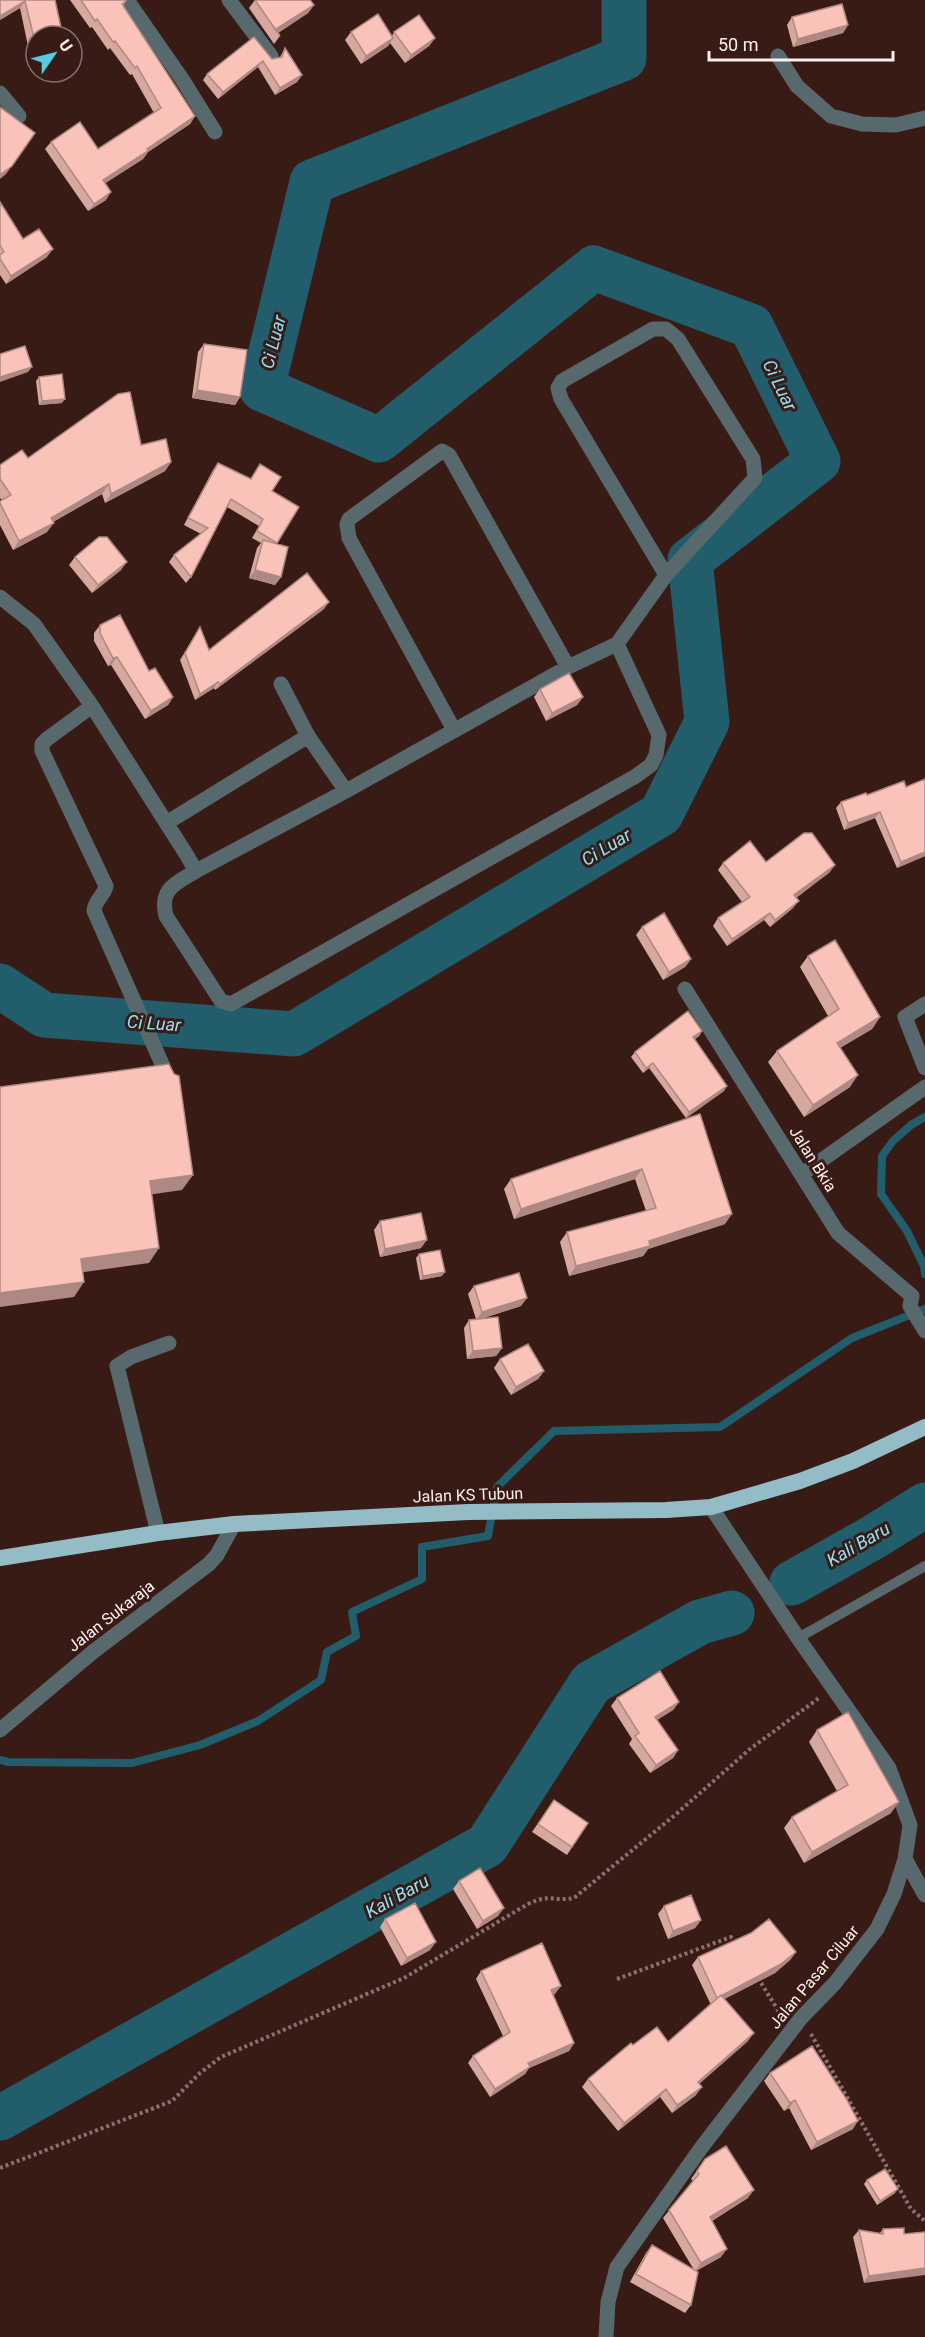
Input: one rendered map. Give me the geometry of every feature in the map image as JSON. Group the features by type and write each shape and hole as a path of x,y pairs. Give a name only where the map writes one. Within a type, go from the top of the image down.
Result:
{"highway":[{"name":"Jalan KS Tubun","path":"0,1558 158,1533 234,1524 468,1512 666,1510 711,1507 800,1481 842,1465 925,1427"}],"street":[{"path":"127,0 182,79 215,132"},
{"path":"230,0 271,56"},
{"path":"778,56 797,86 831,116 862,124 897,125 925,118"},
{"path":"0,93 19,116"},
{"path":"617,644 659,735 656,755 651,765 636,776 231,1004 221,1001 166,916 163,904 169,888 568,667 617,644 666,575 755,478 756,470 753,459 678,339 666,329 653,329 562,381 558,388 561,399 666,575"},
{"path":"454,730 349,538 347,524 349,519 442,451 446,452 453,462 568,667"},
{"path":"0,597 34,624 92,706 168,822 196,871"},
{"path":"281,684 308,736 346,791"},
{"path":"92,706 47,739 42,744 42,751 106,886 105,892 94,905 94,911 170,1082"},
{"path":"168,822 308,736"},
{"name":"Jalan Bkia","path":"685,989 838,1233 912,1296 910,1306 925,1331"},
{"path":"925,1004 905,1017 925,1068"},
{"path":"802,1174 925,1087"},
{"path":"158,1533 117,1366 130,1357 169,1343"},
{"name":"Jalan Pasar Ciluar","path":"606,2337 608,2302 617,2267 701,2148 801,2018 835,1983 877,1929 894,1894 905,1859 910,1825 889,1768 780,1612 711,1507"},
{"name":"Jalan Sukaraja","path":"0,1730 94,1651 209,1564 217,1555 234,1524"},
{"path":"905,1859 925,1895"}],"lane":[{"path":"798,1638 925,1566"}],"path":[{"path":"0,2168 172,2101 200,2073 221,2057 404,1978 535,1901 552,1897 566,1900 574,1898 675,1815 750,1749 834,1687"},
{"path":"616,1979 731,1937 737,1947"},
{"path":"755,1975 792,2031"},
{"path":"801,2018 911,2209 925,2221"}],"building":[{"path":"0,0 55,0 60,24 31,24 25,1 0,16"},
{"path":"81,0 126,0 122,4 195,116 147,149 148,151 103,180 111,192 94,204 51,142 80,122 98,149 161,108 137,66 135,68 97,19 95,21"},
{"path":"255,0 310,0 314,5 276,29 280,36"},
{"path":"842,4 848,25 798,39 792,17"},
{"path":"378,14 393,38 366,56 351,32"},
{"path":"419,15 435,38 411,55 394,32"},
{"path":"254,37 272,59 282,57 285,48 302,75 280,88 263,61 223,92 207,74"},
{"path":"0,107 35,133 12,166 0,175"},
{"path":"0,202 23,239 39,229 53,249 11,276 0,259 0,255 4,252 0,245"},
{"path":"204,344 247,350 240,397 197,390"},
{"path":"25,346 32,367 0,377 0,354"},
{"path":"62,374 65,399 42,401 39,377"},
{"path":"130,392 141,445 166,439 171,462 111,494 109,484 51,518 54,523 19,541 0,503 11,495 0,479 0,465 22,450 28,458 118,394"},
{"path":"218,463 251,479 260,464 281,477 272,491 299,507 277,543 257,531 263,519 231,499 191,577 174,555 208,528 188,518"},
{"path":"99,537 107,537 127,562 98,585 75,557"},
{"path":"263,540 288,547 281,577 255,570"},
{"path":"307,573 329,602 220,684 218,682 200,694 185,653 200,627 209,650"},
{"path":"120,615 149,671 155,668 173,697 151,711 117,657 113,658 100,633 100,625"},
{"path":"569,673 583,697 552,713 540,689"},
{"path":"925,779 925,852 901,862 880,812 848,823 841,802 904,781 906,787"},
{"path":"804,833 812,833 835,865 794,895 799,901 775,920 770,913 732,939 718,918 750,897 723,863 750,841 766,862"},
{"path":"664,913 691,959 669,972 642,927"},
{"path":"835,940 880,1017 837,1043 858,1075 813,1105 777,1051 839,1009 808,956"},
{"path":"688,1011 702,1031 693,1037 727,1086 689,1112 653,1063 646,1068 635,1052"},
{"path":"169,1064 174,1074 179,1076 193,1175 150,1181 159,1248 81,1259 84,1282 0,1293 0,1087"},
{"path":"700,1114 732,1214 649,1241 650,1246 576,1266 567,1232 656,1208 642,1169 521,1209 511,1179"},
{"path":"421,1213 427,1240 385,1249 380,1221"},
{"path":"440,1250 445,1272 423,1276 419,1254"},
{"path":"519,1273 527,1298 482,1312 474,1286"},
{"path":"498,1317 502,1348 473,1351 469,1320"},
{"path":"528,1344 544,1371 516,1387 500,1359"},
{"path":"660,1671 679,1702 655,1717 678,1750 656,1765 635,1736 639,1733 617,1698"},
{"path":"848,1712 899,1802 812,1852 792,1817 848,1785 817,1730"},
{"path":"554,1800 588,1823 572,1847 538,1824"},
{"path":"480,1868 504,1908 483,1921 459,1881"},
{"path":"691,1895 701,1920 673,1931 664,1906"},
{"path":"415,1903 436,1942 407,1958 385,1919"},
{"path":"769,1919 796,1952 781,1964 717,1998 698,1957 751,1933"},
{"path":"542,1943 561,1986 551,1990 574,2043 528,2063 530,2067 495,2089 473,2056 510,2032 481,1971"},
{"path":"721,1995 754,2033 698,2082 702,2087 677,2105 666,2089 624,2123 588,2079 631,2043 633,2045 657,2027 668,2042"},
{"path":"812,2046 858,2121 817,2142 795,2100 790,2103 770,2073"},
{"path":"726,2146 754,2190 710,2217 727,2249 701,2263 669,2210 699,2174 697,2171 705,2159"},
{"path":"885,2169 898,2189 880,2201 867,2180"},
{"path":"904,2228 904,2234 925,2232 925,2268 869,2276 859,2230 883,2234 883,2229"},
{"path":"652,2245 698,2272 691,2305 636,2274"}],"waterway":[{"name":"Ci Luar","path":"0,986 44,1015 294,1034 661,814 707,722 690,560 818,461 751,326 594,268 379,440 262,389 312,182 624,58 624,0"},
{"path":"925,1117 911,1125 893,1141 882,1156 881,1194 907,1231 924,1266 925,1274"},
{"path":"0,1760 8,1762 132,1763 200,1745 258,1721 321,1680 327,1652 356,1636 352,1612 422,1579 422,1547 488,1536 497,1487 554,1431 720,1427 852,1338 925,1309"},
{"name":"Kali Baru","path":"792,1583 925,1505"},
{"name":"Kali Baru","path":"0,2118 487,1845 591,1683 700,1622 732,1613"}]}
